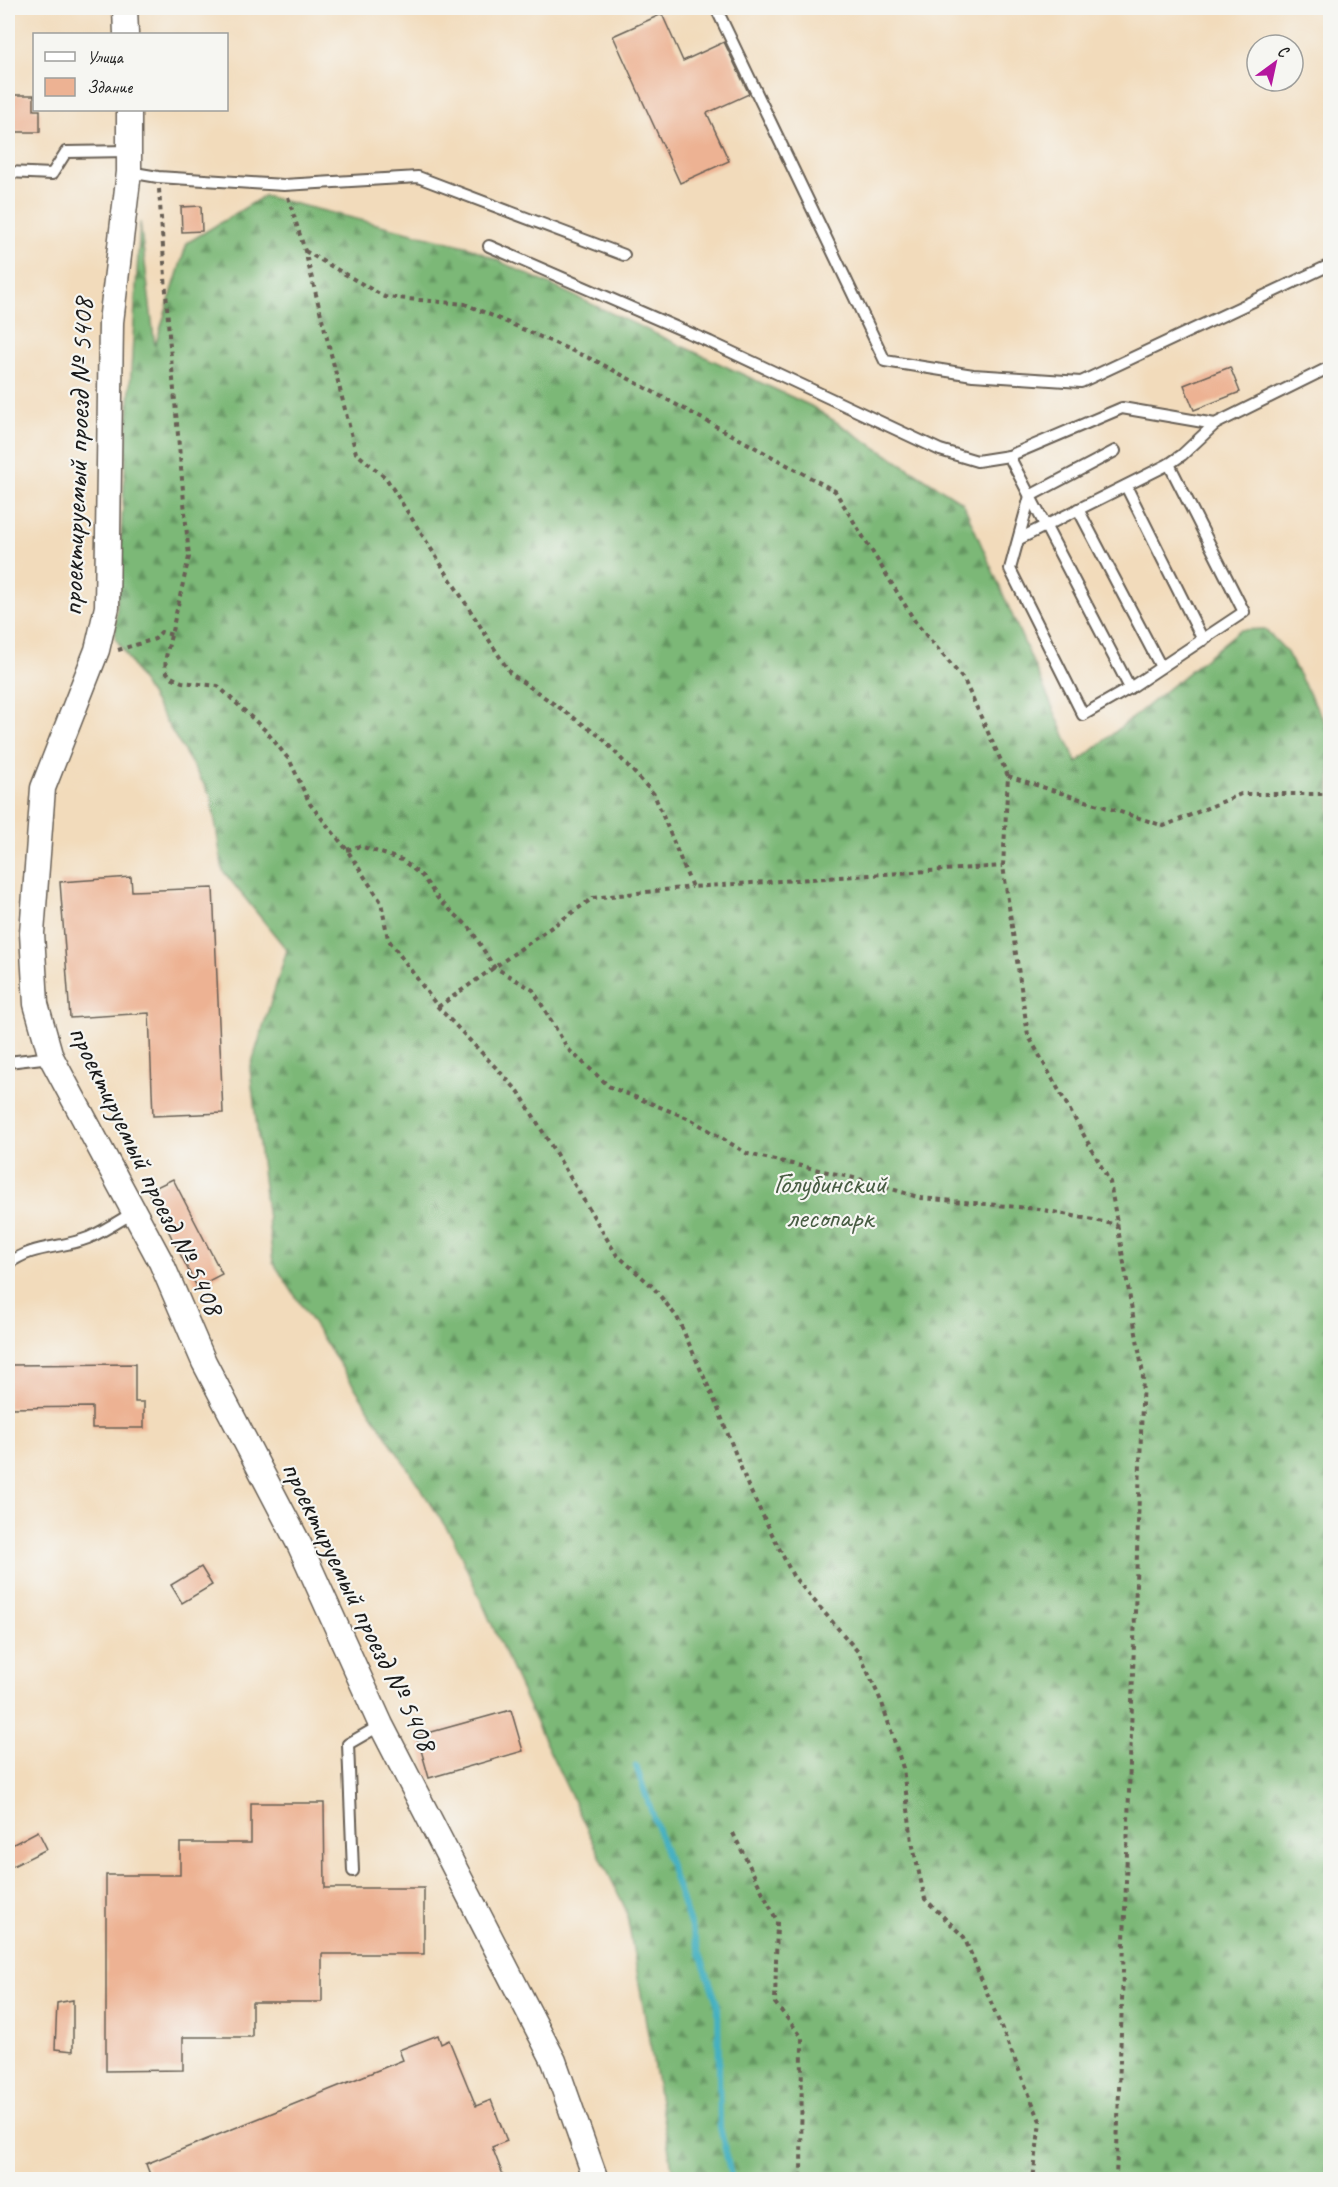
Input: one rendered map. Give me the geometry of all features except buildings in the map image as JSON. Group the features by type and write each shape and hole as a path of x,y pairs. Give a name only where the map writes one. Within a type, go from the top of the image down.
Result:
{"street":[{"path":"124,8 126,33"},
{"name":"проектируемый проезд № 5408","path":"129,111 130,162 111,322 107,607 97,650 44,788 32,933 36,1004 51,1057 161,1262 204,1362 300,1546 381,1725 554,2061 596,2180"}],"lane":[{"path":"716,8 885,362 973,375 1081,382 1330,265"},
{"path":"8,172 51,174 66,152 130,162 158,177 284,185 418,177 624,255"},
{"path":"489,246 710,342 940,450 977,461 1009,456 1122,408 1215,424"},
{"path":"1019,539 1168,465 1215,424 1330,367"},
{"path":"1115,451 1030,496 1010,569 1083,715 1130,688 1244,612 1168,465"},
{"path":"1009,456 1130,688"},
{"path":"1126,486 1203,640"},
{"path":"1078,509 1161,667"},
{"path":"8,1062 51,1057"},
{"path":"8,1264 28,1251 52,1248 88,1238 134,1212"},
{"path":"353,1871 348,1744 381,1725"}],"path":[{"path":"158,177 169,335 189,557 165,670 171,677 182,682 218,686 266,731 290,761 310,804 348,850 381,902 388,939 438,1007 519,1092 616,1254 652,1286 677,1317 717,1406 748,1486 793,1576 859,1653 882,1703 903,1768 912,1842 925,1899 964,1937 1040,2121 1033,2180"},
{"path":"284,185 305,251 356,453 386,478 510,673 601,737 654,794 692,888"},
{"path":"305,251 385,297 465,304 598,362 835,491 916,623 964,680 1008,776 1003,866 1028,1035 1110,1182 1143,1374 1116,2180"},
{"path":"97,650 121,650 155,639 161,632 172,635"},
{"path":"1008,776 1164,826 1240,794 1330,794"},
{"path":"348,850 360,846 402,860 422,876 439,900 470,928 495,967 533,990 568,1049 610,1087 690,1119 748,1154 863,1180 921,1198 1039,1209 1118,1225"},
{"path":"438,1007 593,898 692,888 1003,866"},
{"path":"733,1833 777,1921 775,2003 802,2037 801,2180"}],"green space":[{"name":"Голубинский лесопарк","path":"264,196 469,247 811,406 963,503 1077,763 1240,630 1265,629 1286,651 1330,732 1330,2179 674,2179 626,1910 537,1725 453,1538 273,1262 250,1069 287,950 223,871 211,796 115,637 140,222 155,346 187,243"}],"waterway":[{"path":"636,1766 718,2006 720,2127 732,2180"}]}
